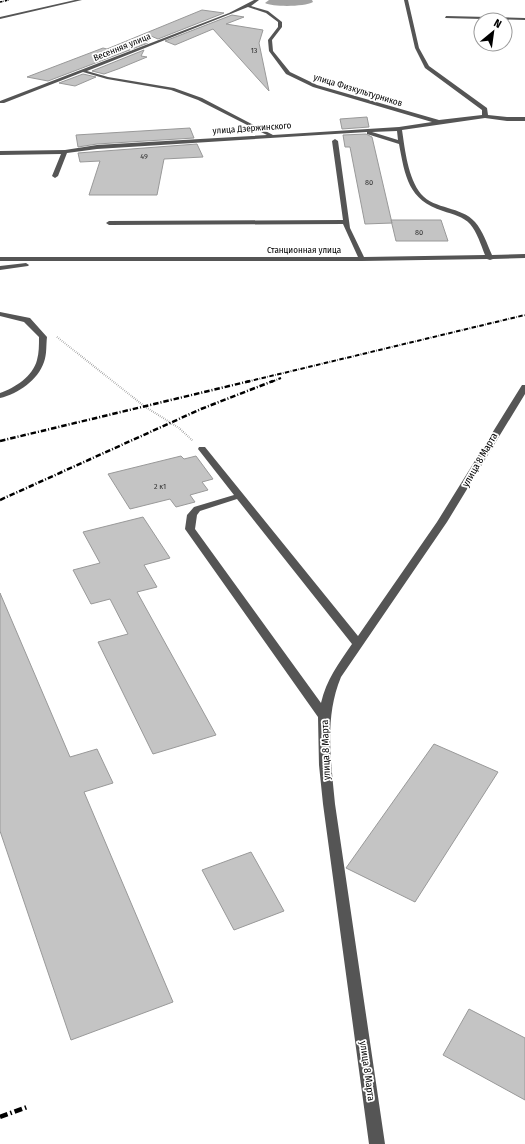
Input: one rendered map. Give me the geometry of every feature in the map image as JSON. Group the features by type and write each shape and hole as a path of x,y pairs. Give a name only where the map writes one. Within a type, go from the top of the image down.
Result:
{"street":[{"path":"0,18 80,0"},
{"path":"248,6 257,0"},
{"path":"406,0 417,48 427,67 485,109 485,116 507,119 525,119"},
{"name":"Весенняя улица","path":"2,102 248,6"},
{"name":"улица Физкультурников","path":"248,6 267,12 280,22 280,27 270,40 271,51 288,74 321,88 427,123"},
{"path":"446,17 525,19"},
{"path":"83,71 108,78 172,89 200,99 273,136"},
{"name":"улица Дзержинского","path":"0,153 65,152 97,147 399,129 427,123 485,116"},
{"path":"399,129 413,184 418,194 427,201 472,222 490,258"},
{"path":"361,131 402,143"},
{"path":"335,140 347,228 362,259"},
{"path":"55,176 65,152"},
{"path":"108,223 346,222"},
{"name":"Станционная улица","path":"0,259 362,259 490,258 525,256"},
{"name":"Станционная улица","path":"0,268 84,260"},
{"path":"0,314 27,320 43,337 40,364 27,381 8,394 0,396"},
{"name":"улица 8 Марта","path":"377,1144 329,804 325,765 324,716 329,692 336,676 442,522 525,387"},
{"path":"202,449 358,644"},
{"path":"239,496 197,509 192,515 190,529 324,716"}],"path":[{"path":"51,333 144,406 179,428 202,449"}],"shaded area":[{"path":"269,0 312,0 313,2 296,6 281,6 265,3"}],"building":[{"path":"202,10 224,13 158,39 151,36 148,43 48,81 27,77 103,48 107,49"},
{"path":"232,15 244,17 226,24 263,30 259,43 269,91 213,29 175,45 165,41"},
{"path":"144,50 141,56 147,57 118,69 104,74 92,71"},
{"path":"83,74 96,77 75,86 59,83"},
{"path":"367,117 369,127 342,129 340,119"},
{"path":"190,128 194,138 97,144 78,147 76,135"},
{"path":"366,134 372,137 392,223 365,224 350,147 345,147 343,135"},
{"path":"197,144 203,157 164,159 157,195 89,195 100,161 80,162 78,153"},
{"path":"391,220 441,220 448,241 396,241"},
{"path":"181,456 184,459 196,456 213,479 202,482 208,490 190,495 195,502 176,507 170,499 130,509 108,474"},
{"path":"143,517 170,558 144,565 157,587 137,592 216,735 153,754 98,642 128,634 110,599 91,604 73,570 100,563 83,532"},
{"path":"0,593 70,757 97,749 113,783 84,792 173,1002 71,1040 0,831"},
{"path":"434,744 498,772 415,902 346,868"},
{"path":"251,852 284,911 234,930 202,870"},
{"path":"469,1009 525,1038 525,1100 443,1055"}],"railway":[{"path":"0,2 9,0"},
{"path":"246,382 525,315"},
{"path":"271,382 281,378"},
{"path":"0,441 250,381"},
{"path":"0,500 201,409 273,381"},
{"path":"0,1117 27,1107"}]}
